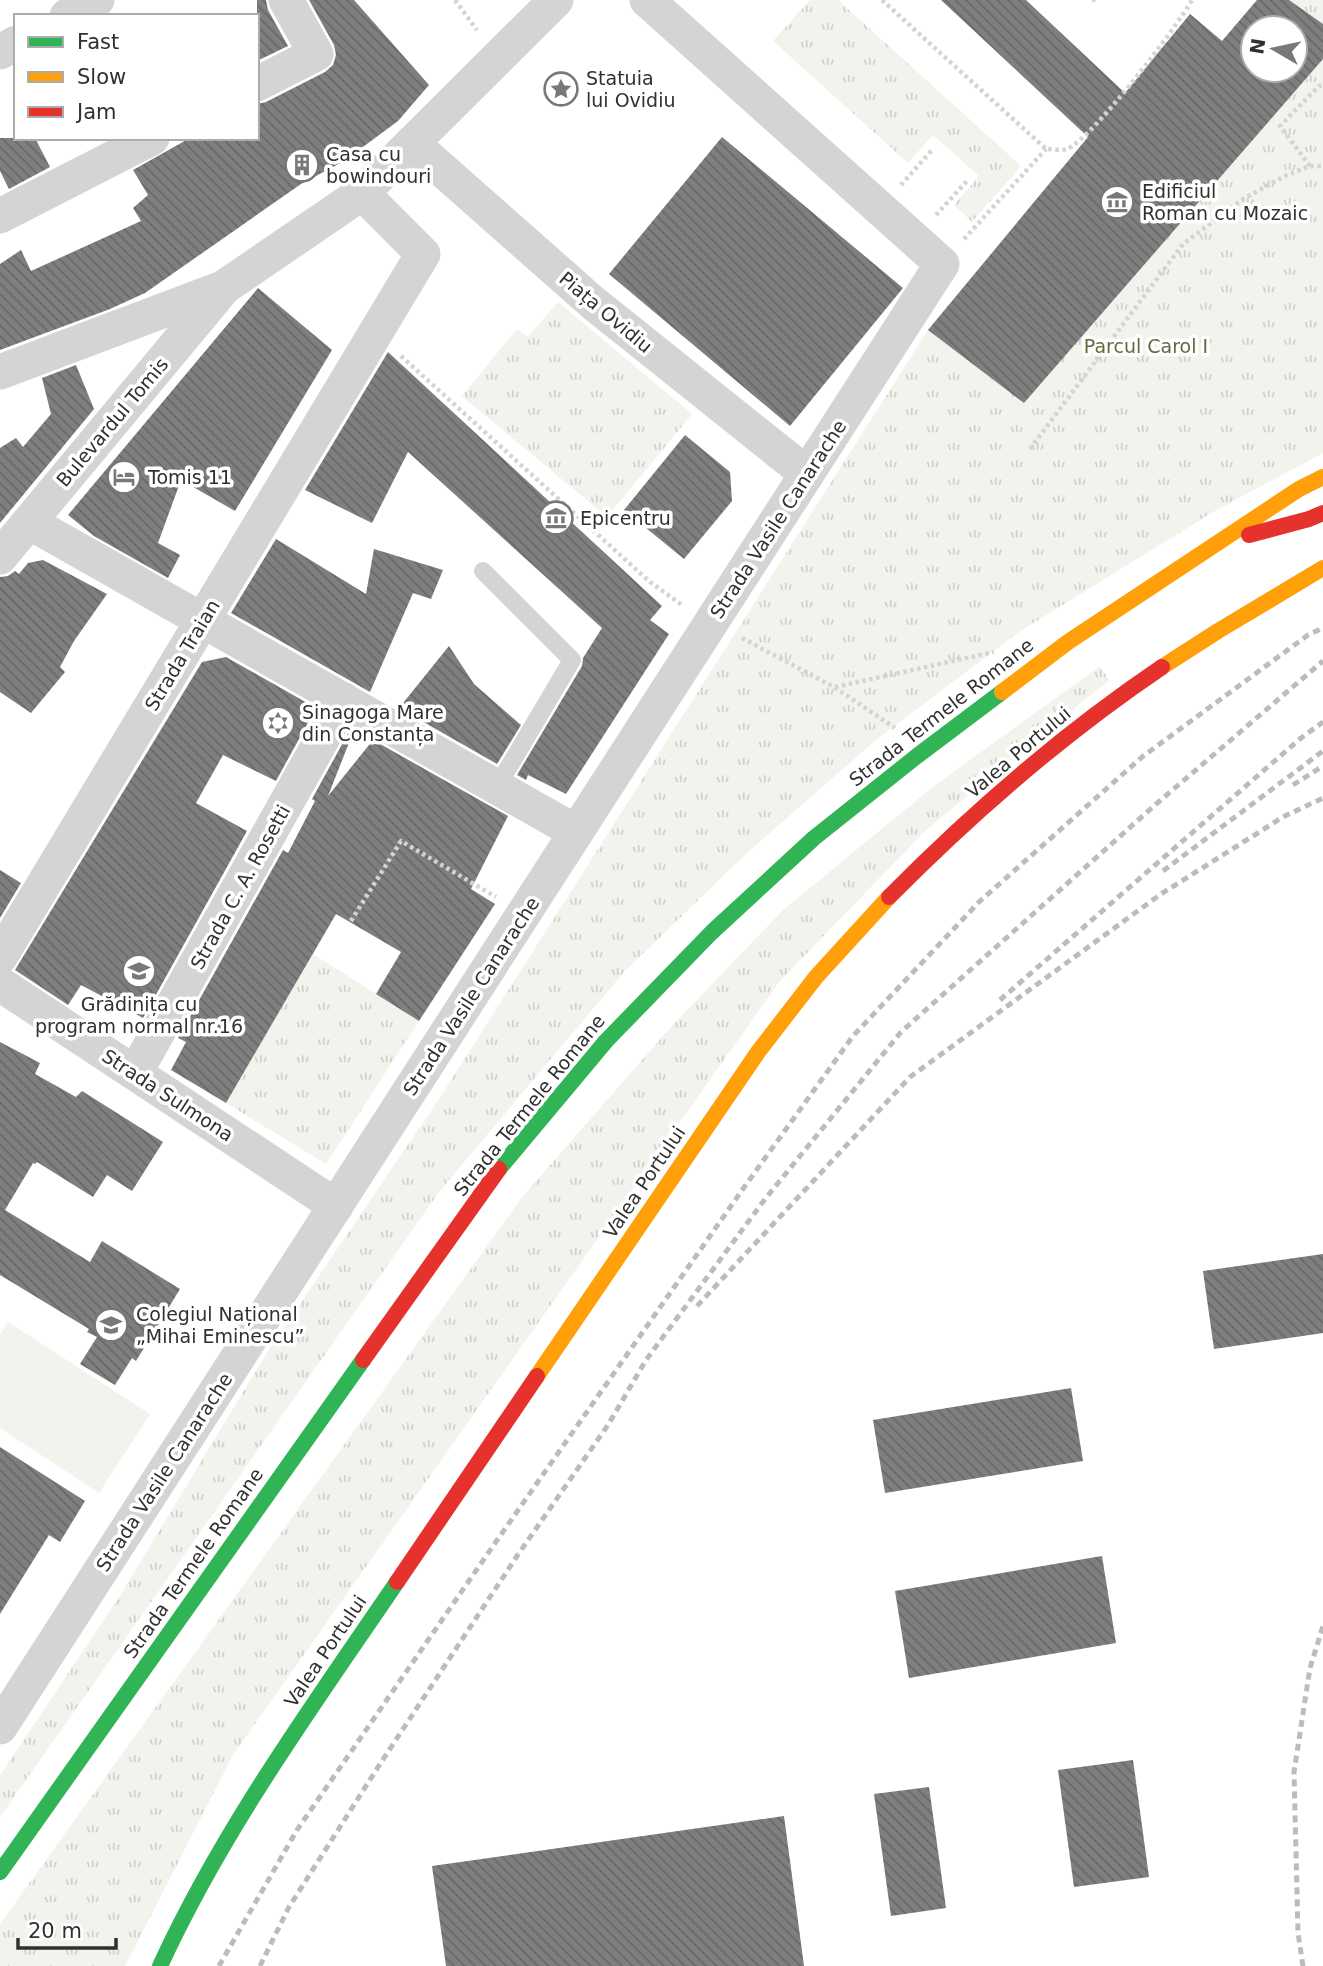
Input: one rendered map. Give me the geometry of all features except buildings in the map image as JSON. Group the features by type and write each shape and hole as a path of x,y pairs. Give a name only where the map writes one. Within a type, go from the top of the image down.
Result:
{"street":[{"path":"71,14 97,0"},
{"path":"259,83 316,54 286,0"},
{"path":"0,372 223,288 362,192 556,0"},
{"path":"647,0 942,264"},
{"path":"0,216 148,140"},
{"name":"Piața Ovidiu","path":"412,143 592,302 807,474"},
{"name":"Strada Traian","path":"0,957 423,254 362,192"},
{"name":"Strada Vasile Canarache","path":"0,1727 942,264"},
{"name":"Bulevardul Tomis","path":"0,556 223,288"},
{"name":"Strada Termele Romane","path":"0,1871 503,1163 606,1041 712,932 814,838 916,756 1068,642 1299,489 1323,477"},
{"name":"Strada Termele Romane","path":"1216,543 1323,513"},
{"path":"29,522 576,832"},
{"name":"Valea Portului","path":"160,1966 177,1928 218,1853 259,1785 758,1052 816,977 889,897 967,822 1043,755 1117,698 1245,613 1323,568"},
{"name":"Strada C. A. Rosetti","path":"135,1073 344,701"},
{"name":"Strada Sulmona","path":"0,984 336,1206"}],"lane":[{"path":"483,571 572,660 497,787"}],"path":[{"path":"882,0 1046,149 1066,150 1082,138 1115,102 1192,0"},
{"path":"1310,166 1280,126 1323,85"},
{"path":"913,172 933,149"},
{"path":"942,264 1046,149"},
{"path":"1030,449 1183,244 1243,199 1285,176 1310,166 1323,166"},
{"path":"947,203 967,181"},
{"path":"373,336 650,582 675,601"},
{"path":"711,622 834,687 895,728"},
{"path":"834,687 996,651"},
{"path":"351,921 401,841 496,897"}],"green space":[{"path":"810,0 838,0 1021,166 972,222 954,205 979,176 933,135 908,163 773,41"},
{"name":"Parcul Carol I","path":"1257,0 1323,0 1323,453 1213,512 1019,632 877,739 749,851 624,972 439,1192 0,1817 0,1775 121,1594 268,1351 439,1099 928,330 1190,14 1222,41 1239,21 1239,84 1309,84 1309,14 1245,14"},
{"path":"558,302 692,414 607,517 462,396 517,329 528,337"},
{"path":"1100,666 1109,680 927,829 779,982 233,1755 125,1966 0,1966 0,1924 523,1196 671,1027 783,910 934,786"},
{"path":"313,954 419,1021 326,1164 226,1103"},
{"path":"8,1322 150,1414 99,1493 0,1428 0,1335"}],"railway":[{"path":"219,1966 297,1830 745,1186 853,1036 979,902 1142,757 1308,635 1323,628"},
{"path":"260,1966 289,1907 380,1764 517,1556 608,1425 646,1360 765,1199 901,1032 1155,805 1323,661"},
{"path":"1000,1000 1301,738 1323,722"},
{"path":"1163,871 1323,751"},
{"path":"1293,785 1323,766"},
{"path":"697,1306 910,1077 1161,894 1283,817 1323,798"},
{"path":"1303,1966 1298,1933 1294,1772 1310,1668 1323,1626"}],"traffic: fast":[{"path":"499,1169 606,1041 712,932 814,838 1002,692"},
{"path":"0,1872 363,1360"},
{"path":"160,1966 240,1817 397,1582"}],"traffic: slow":[{"path":"1002,692 1068,642 1299,489 1323,477"},
{"path":"1162,667 1323,568"},
{"path":"537,1376 758,1052 816,977 889,897"}],"traffic: jam":[{"path":"1249,535 1323,513"},
{"path":"889,897 1020,775 1089,719 1162,667"},
{"path":"363,1360 499,1169"},
{"path":"397,1582 537,1376"}],"place":[{"name":"Statuia lui Ovidiu","path":"561,89"},
{"name":"Casa cu bowindouri","path":"302,165"},
{"name":"Edificiul Roman cu Mozaic","path":"1117,202"},
{"name":"Tomis 11","path":"124,477"},
{"name":"Epicentru","path":"556,518"},
{"name":"Sinagoga Mare din Constanța","path":"278,723"},
{"name":"Grădinița cu program normal nr.16","path":"139,971"},
{"name":"Colegiul Național „Mihai Eminescu”","path":"111,1325"}]}
